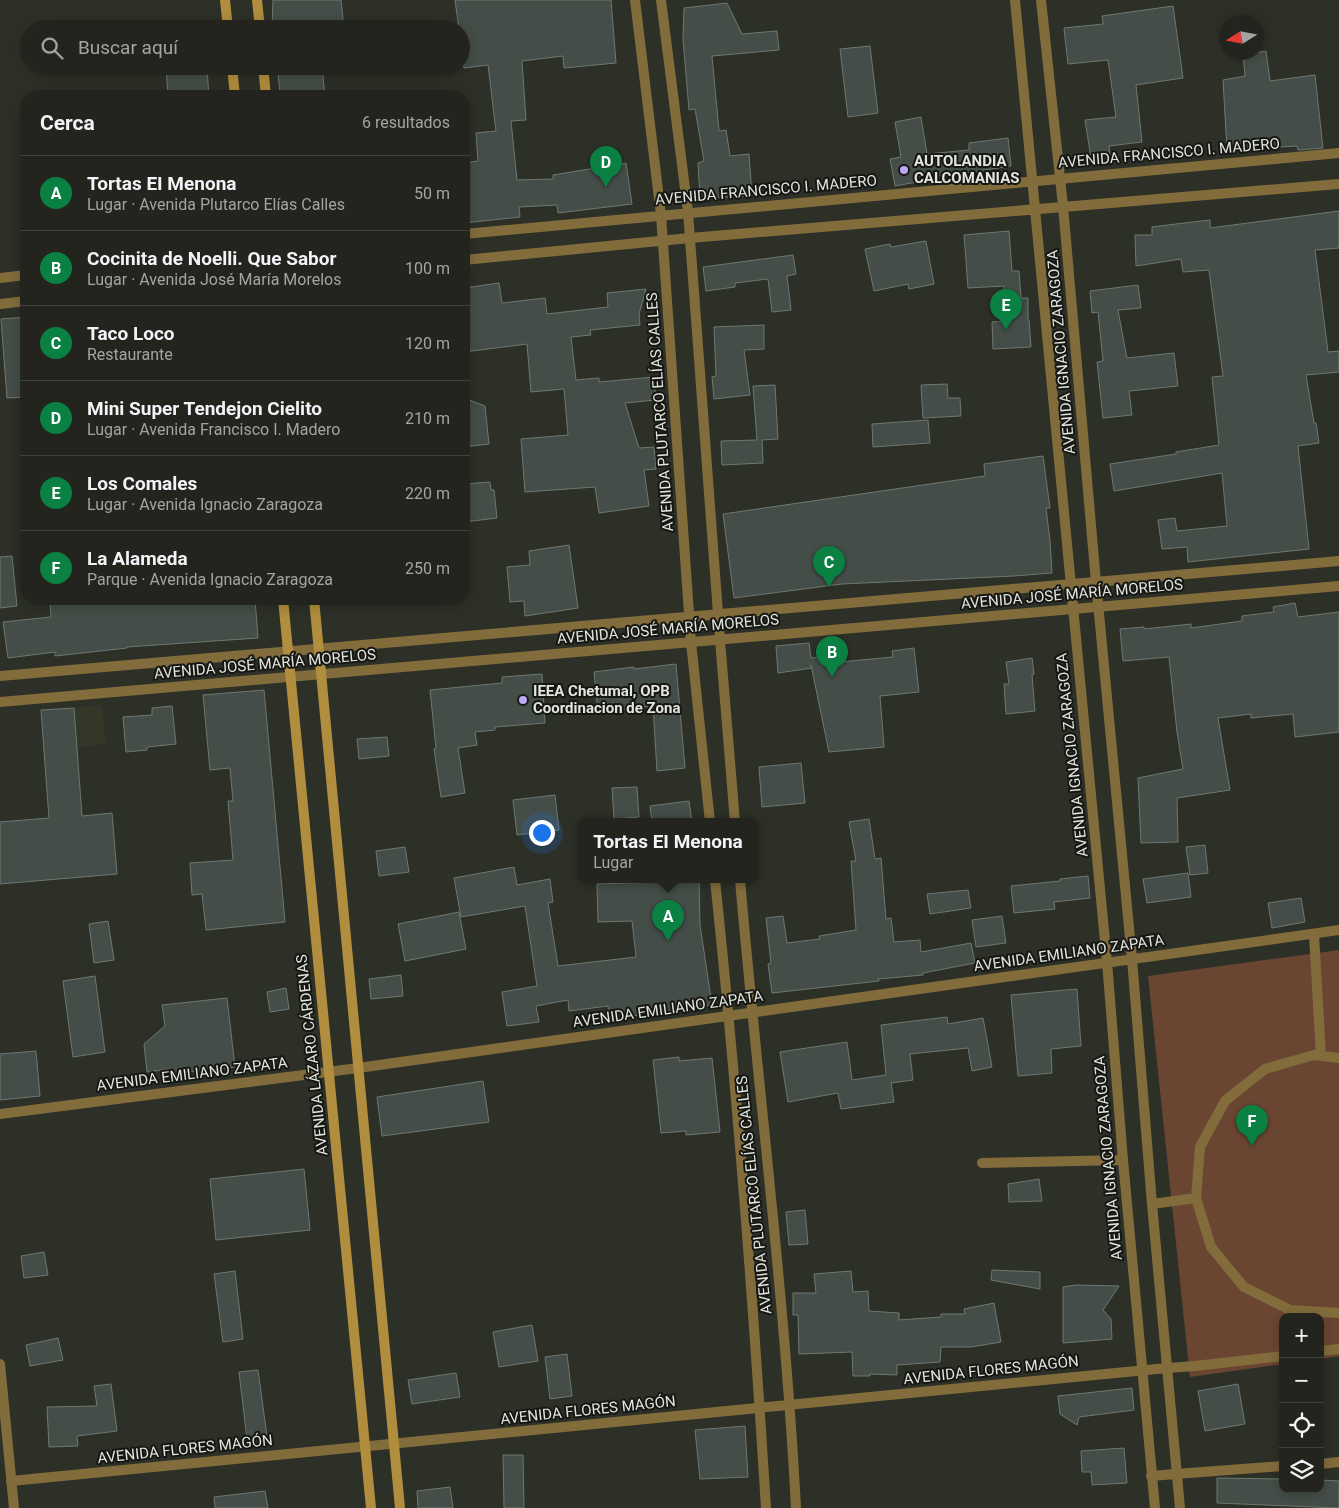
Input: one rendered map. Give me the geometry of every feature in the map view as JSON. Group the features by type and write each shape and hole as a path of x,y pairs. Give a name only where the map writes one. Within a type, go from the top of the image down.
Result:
{"main road":[{"path":"226,0 227,20"},
{"path":"257,0 259,20"},
{"path":"233,75 234,90"},
{"path":"264,75 265,90"},
{"name":"AVENIDA LÁZARO CÁRDENAS","path":"284,605 371,1508"},
{"path":"314,605 400,1508"}],"street":[{"name":"AVENIDA PLUTARCO ELÍAS CALLES","path":"635,0 661,215 691,642 710,818"},
{"path":"662,0 688,212 735,818"},
{"name":"AVENIDA IGNACIO ZARAGOZA","path":"1015,0 1107,962 1141,1370 1155,1508"},
{"name":"AVENIDA IGNACIO ZARAGOZA","path":"1041,0 1063,206 1180,1508"},
{"name":"AVENIDA FRANCISCO I. MADERO","path":"470,233 1339,153"},
{"path":"470,259 690,238 1339,184"},
{"path":"0,278 20,276"},
{"path":"0,304 20,302"},
{"name":"AVENIDA JOSÉ MARÍA MORELOS","path":"0,676 1339,561"},
{"name":"AVENIDA JOSÉ MARÍA MORELOS","path":"0,702 1339,586"},
{"name":"AVENIDA PLUTARCO ELÍAS CALLES","path":"716,883 730,1015 766,1508"},
{"name":"AVENIDA PLUTARCO ELÍAS CALLES","path":"740,883 751,1012 790,1405 796,1508"},
{"name":"AVENIDA EMILIANO ZAPATA","path":"0,1114 329,1072 1339,930"},
{"path":"1314,934 1321,1056"},
{"path":"1339,1058 1314,1055 1265,1069 1225,1101 1200,1146 1196,1198 1211,1247 1244,1286 1290,1310 1339,1314"},
{"path":"982,1163 1123,1160"},
{"path":"1152,1204 1196,1198"},
{"path":"1324,1350 1339,1348"},
{"name":"AVENIDA FLORES MAGÓN","path":"11,1481 1279,1356"},
{"path":"0,1364 14,1508"},
{"path":"1324,1464 1339,1462"},
{"path":"1152,1476 1279,1466"}],"shaded area":[{"path":"102,705 106,744 77,748 74,708"},
{"path":"1339,950 1339,1356 1324,1358 1324,1313 1279,1313 1279,1365 1190,1377 1148,976"}],"building":[{"path":"273,0 341,0 343,20 272,20"},
{"path":"455,0 611,0 616,63 564,68 563,56 522,61 526,120 511,121 517,180 553,179 553,175 626,163 632,204 558,213 557,205 519,207 520,217 470,222 470,162 478,161 476,133 496,131 488,65 470,67 470,20 458,20"},
{"path":"727,3 742,34 777,31 779,50 712,56 719,131 726,130 730,156 749,154 752,196 700,198 698,163 704,161 695,109 689,110 683,39 684,8"},
{"path":"1173,6 1183,78 1136,85 1142,142 1109,146 1110,156 1091,158 1085,120 1116,117 1108,60 1068,64 1064,28 1103,24 1102,16"},
{"path":"870,46 878,113 848,117 840,49"},
{"path":"1264,51 1266,51 1270,81 1315,75 1323,148 1298,150 1297,146 1227,150 1223,80 1245,76 1243,60 1264,60"},
{"path":"167,75 207,75 209,90 168,90"},
{"path":"278,75 323,75 324,90 280,90"},
{"path":"921,117 927,154 969,150 969,143 1008,138 1011,166 952,175 916,177 917,182 895,186 890,159 901,157 895,122"},
{"path":"1339,211 1339,248 1315,250 1328,352 1339,351 1339,372 1306,375 1319,443 1298,446 1309,549 1188,562 1187,547 1162,549 1158,520 1175,518 1177,531 1227,526 1222,473 1114,491 1110,464 1219,445 1212,377 1223,376 1209,270 1183,272 1181,259 1136,266 1135,235 1152,235 1152,227 1210,220 1210,228"},
{"path":"1009,231 1012,271 1019,271 1021,298 1028,298 1031,347 993,349 992,322 1005,321 1004,286 968,288 964,235"},
{"path":"926,241 934,284 909,289 908,284 874,291 865,249 890,244 891,247"},
{"path":"793,255 796,274 787,276 791,310 772,312 768,279 735,283 735,287 706,291 703,267"},
{"path":"499,283 502,303 545,298 547,314 608,307 607,293 646,289 639,314 640,325 590,330 591,335 571,337 576,380 599,378 599,382 654,377 656,400 625,403 639,448 654,447 656,469 644,470 649,506 599,513 595,487 525,492 521,439 568,435 564,389 531,392 527,344 470,351 470,287"},
{"path":"1138,285 1141,308 1118,310 1127,358 1174,353 1178,386 1129,391 1132,415 1103,418 1097,362 1103,361 1098,312 1092,313 1090,291"},
{"path":"20,317 20,397 7,398 1,319"},
{"path":"764,325 764,349 744,350 750,395 714,399 712,377 716,376 714,327"},
{"path":"947,384 948,398 960,398 961,416 923,418 921,385"},
{"path":"775,385 778,439 762,440 763,463 722,465 721,441 757,440 753,386"},
{"path":"470,400 485,406 489,444 470,446"},
{"path":"928,420 930,443 873,447 872,424"},
{"path":"1043,456 1050,508 1046,508 1052,573 842,584 734,598 723,514 985,476 984,464"},
{"path":"490,482 491,490 494,490 497,518 470,521 470,484"},
{"path":"569,545 578,608 525,616 524,601 510,602 507,567 530,565 529,551"},
{"path":"12,556 17,606 0,608 0,557"},
{"path":"1295,603 1298,617 1339,612 1339,732 1295,737 1293,714 1251,718 1251,714 1218,718 1230,790 1177,798 1178,842 1141,843 1138,778 1183,769 1169,657 1123,661 1120,629 1144,627 1144,629 1191,624 1191,628 1242,621 1242,616 1274,612 1273,607"},
{"path":"50,605 255,605 258,638 127,647 55,656 55,652 8,658 3,622 51,617"},
{"path":"809,643 811,658 839,655 840,662 893,657 892,651 914,648 919,692 880,696 884,747 829,752 812,668 778,673 776,646"},
{"path":"1032,658 1035,711 1006,714 1004,684 1009,684 1006,662"},
{"path":"676,664 685,768 657,771 653,706 598,712 594,672"},
{"path":"542,674 545,723 495,727 495,730 475,732 477,745 458,748 465,793 441,797 434,749 436,748 430,690 502,683 502,677"},
{"path":"264,690 285,922 206,930 202,894 192,895 190,863 233,860 228,801 233,801 230,768 210,770 203,695"},
{"path":"172,706 176,744 147,747 147,750 126,752 123,717 152,715 152,708"},
{"path":"74,708 82,816 112,813 117,874 0,884 0,822 49,818 41,710"},
{"path":"387,737 389,756 359,759 357,739"},
{"path":"801,763 805,803 762,807 759,767"},
{"path":"637,787 639,817 614,818 612,788"},
{"path":"555,795 559,830 517,835 513,800"},
{"path":"689,801 691,818 652,818 650,806"},
{"path":"869,819 875,859 881,858 886,919 891,918 894,942 920,940 921,952 971,943 975,963 923,973 923,975 772,993 768,964 771,963 766,918 783,916 787,943 820,939 819,936 856,930 851,861 856,861 849,822"},
{"path":"1205,845 1208,873 1190,875 1186,847"},
{"path":"405,847 409,872 379,876 376,851"},
{"path":"514,867 517,885 550,879 553,902 548,903 558,966 636,957 632,921 598,922 597,884 699,883 700,925 712,1005 626,1017 625,1013 609,1015 608,1006 569,1011 568,1000 536,1006 539,1022 507,1026 502,992 537,986 525,906 461,917 454,878"},
{"path":"1188,873 1191,897 1147,903 1143,879"},
{"path":"1088,876 1090,898 1054,902 1055,909 1014,913 1011,886"},
{"path":"968,890 971,908 930,914 927,894"},
{"path":"1301,898 1305,922 1272,928 1268,903"},
{"path":"459,912 466,949 405,961 398,924"},
{"path":"1002,916 1006,943 976,947 972,920"},
{"path":"108,921 114,960 94,963 89,924"},
{"path":"401,975 403,996 371,999 369,979"},
{"path":"95,976 105,1052 73,1057 63,981"},
{"path":"286,988 289,1009 270,1012 267,992"},
{"path":"1077,989 1081,1046 1051,1049 1052,1073 1018,1076 1011,995"},
{"path":"227,998 235,1067 170,1074 170,1069 147,1072 144,1044 165,1026 162,1005"},
{"path":"947,1017 948,1024 983,1018 992,1067 972,1071 968,1048 910,1054 913,1080 891,1083 894,1102 841,1109 838,1093 788,1102 780,1052 847,1042 852,1080 886,1075 881,1025"},
{"path":"36,1051 40,1096 0,1100 0,1054"},
{"path":"679,1057 679,1061 712,1058 720,1132 686,1135 686,1131 661,1133 653,1060"},
{"path":"483,1081 489,1122 382,1136 377,1097"},
{"path":"304,1169 310,1230 216,1240 210,1179"},
{"path":"1039,1179 1042,1201 1009,1202 1008,1184"},
{"path":"805,1210 808,1244 789,1245 786,1212"},
{"path":"44,1252 48,1275 24,1278 21,1256"},
{"path":"992,1270 1040,1272 1040,1289 991,1280"},
{"path":"235,1271 243,1339 223,1342 214,1274"},
{"path":"851,1271 853,1292 868,1291 869,1311 899,1313 899,1320 941,1317 941,1314 965,1314 964,1309 994,1303 1001,1342 971,1347 941,1347 940,1362 897,1365 897,1375 870,1374 870,1376 853,1376 852,1352 799,1354 798,1315 793,1315 793,1293 816,1293 814,1274"},
{"path":"1076,1285 1119,1286 1103,1310 1111,1319 1112,1339 1063,1343 1063,1287"},
{"path":"532,1325 538,1361 499,1367 493,1332"},
{"path":"58,1338 63,1360 30,1366 26,1345"},
{"path":"567,1354 572,1396 550,1399 545,1357"},
{"path":"258,1370 267,1436 247,1439 239,1372"},
{"path":"456,1373 460,1397 412,1404 408,1380"},
{"path":"111,1384 117,1431 77,1436 78,1446 49,1447 47,1407 97,1406 94,1386"},
{"path":"1238,1384 1245,1424 1205,1431 1198,1391"},
{"path":"1132,1388 1134,1410 1079,1417 1077,1425 1060,1414 1058,1396"},
{"path":"745,1426 748,1477 700,1479 695,1430"},
{"path":"1124,1448 1127,1483 1092,1485 1091,1472 1082,1472 1081,1451"},
{"path":"503,1455 523,1455 524,1508 504,1508"},
{"path":"1217,1478 1279,1479 1279,1493 1324,1493 1324,1480 1339,1481 1339,1508 1217,1503"},
{"path":"450,1487 453,1508 418,1508 417,1491"},
{"path":"265,1491 268,1508 215,1508 214,1497"}],"place":[{"name":"AUTOLANDIA CALCOMANIAS","path":"904,170"},
{"name":"Mini Super Tendejon Cielito","path":"606,187"},
{"name":"Los Comales","path":"1006,330"},
{"name":"Taco Loco","path":"829,587"},
{"name":"Cocinita de Noelli. Que Sabor","path":"832,677"},
{"name":"IEEA Chetumal, OPB Coordinacion de Zona","path":"523,700"},
{"name":"Tortas EI Menona","path":"668,941"},
{"name":"La Alameda","path":"1252,1146"}]}
